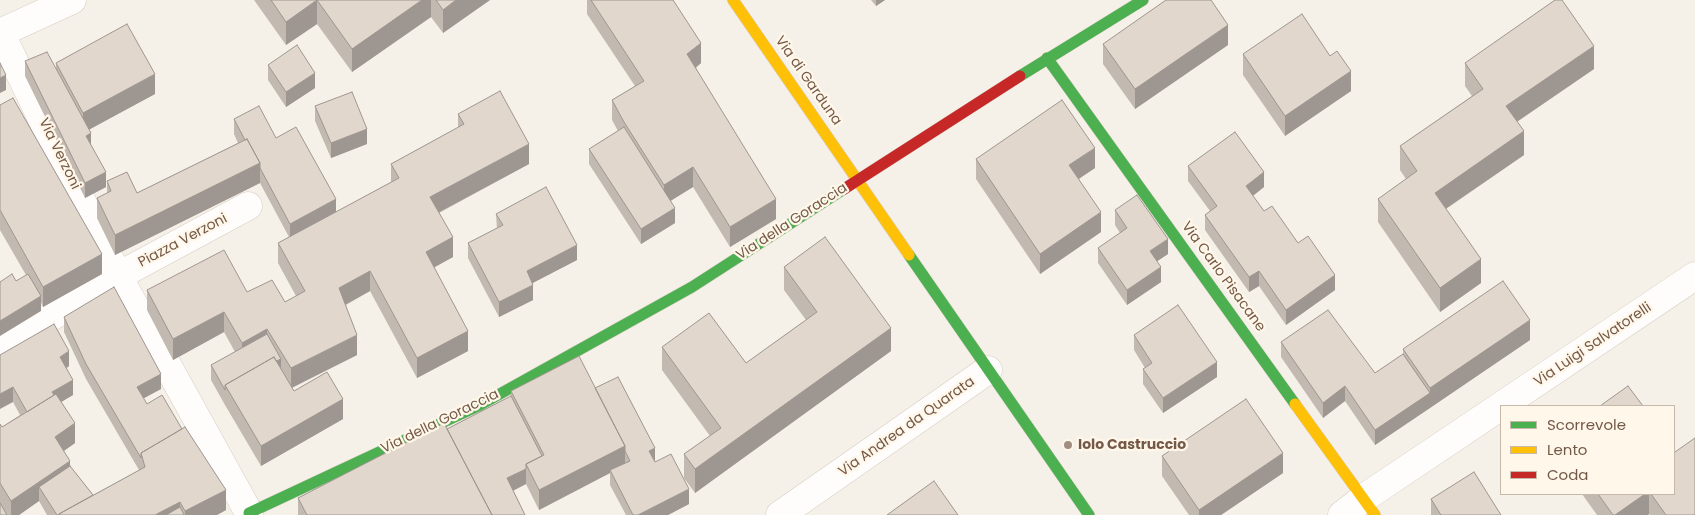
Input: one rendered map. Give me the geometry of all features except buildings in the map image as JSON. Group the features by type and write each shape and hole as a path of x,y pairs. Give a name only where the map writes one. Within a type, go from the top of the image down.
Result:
{"street":[{"path":"0,32 72,0"},
{"name":"Via di Garduna","path":"733,0 988,370"},
{"name":"Via della Goraccia","path":"118,276 250,514 480,405 692,287 1047,58 1143,0"},
{"name":"Via Verzoni","path":"0,32 118,276"},
{"name":"Via Carlo Pisacane","path":"1047,58 1369,507"},
{"name":"Piazza Verzoni","path":"0,348 118,276 248,206"},
{"name":"Via Luigi Salvatorelli","path":"1513,405 1695,276"},
{"name":"Via Andrea da Quarata","path":"780,515 988,370 1089,515"},
{"name":"Via Luigi Salvatorelli","path":"1342,515 1369,507 1500,414"}],"traffic: fast":[{"path":"1020,76 1143,0"},
{"path":"1047,58 1295,404"},
{"path":"251,515 249,513 480,405 692,287 844,189"},
{"path":"909,255 1089,515"}],"traffic: slow":[{"path":"733,0 909,255"},
{"path":"1295,404 1375,515"}],"traffic: jam":[{"path":"844,189 1020,76"}],"place":[{"name":"Iolo Castruccio","path":"1068,445"}]}
